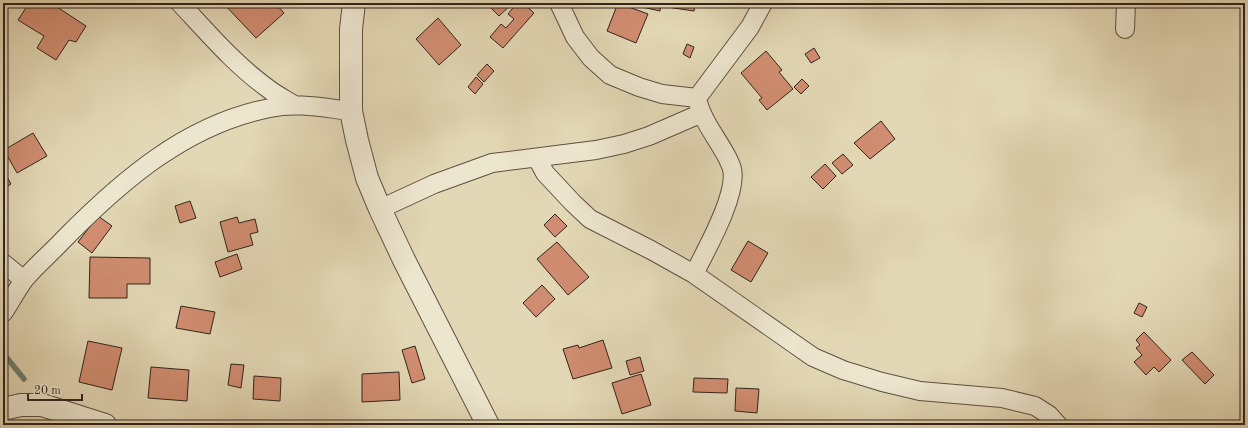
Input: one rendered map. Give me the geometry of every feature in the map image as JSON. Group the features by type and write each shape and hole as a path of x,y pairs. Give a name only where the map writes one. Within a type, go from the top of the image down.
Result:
{"street":[{"path":"180,3 246,70 269,89 294,104"},
{"path":"354,3 352,29 351,111 356,140 367,178 404,260 488,425"},
{"path":"559,3 576,37 591,58 610,75 639,87 699,105 728,158 732,169 732,181 728,203 694,274"},
{"path":"380,209 434,184 492,164 596,150 624,144 649,136 699,105 750,27 763,3"},
{"path":"1125,29 1126,3"},
{"path":"3,314 24,280 87,216 155,158 192,135 246,113 271,107 294,104 351,111"},
{"path":"537,158 545,173 590,219 694,274 813,357 843,370 882,382 920,390 1002,398 1035,406 1049,415 1058,425"},
{"path":"3,263 24,280"},
{"path":"3,409 21,405 42,405 105,425"}],"building":[{"path":"29,3 51,3 86,26 76,42 69,40 56,60 37,48 44,36 18,20"},
{"path":"223,3 275,3 284,13 256,38"},
{"path":"496,3 513,3 499,16 491,8"},
{"path":"517,3 523,3 534,13 503,48 490,37 501,24 506,28 514,19 508,14"},
{"path":"618,3 648,14 636,43 607,31"},
{"path":"643,3 661,3 660,11 642,7"},
{"path":"668,3 695,3 694,11 667,7"},
{"path":"438,18 461,45 439,65 416,39"},
{"path":"687,44 694,47 690,58 683,54"},
{"path":"814,48 820,58 811,63 805,54"},
{"path":"766,51 782,70 779,72 793,89 767,110 759,100 762,98 741,73"},
{"path":"487,64 494,71 484,82 477,75"},
{"path":"476,77 483,84 475,94 468,87"},
{"path":"802,79 809,86 801,94 794,87"},
{"path":"881,121 895,139 870,159 854,143"},
{"path":"33,133 47,156 17,173 4,150"},
{"path":"843,154 853,165 842,174 832,163"},
{"path":"825,164 836,176 823,189 811,177"},
{"path":"3,170 11,184 3,189"},
{"path":"190,201 196,218 180,223 175,206"},
{"path":"555,214 567,226 555,237 544,225"},
{"path":"98,216 112,226 92,253 78,242"},
{"path":"237,217 239,223 255,219 258,232 250,234 253,245 228,252 220,222"},
{"path":"748,241 768,253 751,282 731,270"},
{"path":"557,242 589,277 568,295 537,259"},
{"path":"237,254 242,269 220,277 215,262"},
{"path":"90,257 150,258 150,284 127,284 127,298 89,298"},
{"path":"542,285 555,299 536,317 523,303"},
{"path":"1139,303 1147,307 1142,317 1134,313"},
{"path":"181,306 215,312 210,334 176,328"},
{"path":"1144,332 1171,360 1159,372 1154,367 1146,375 1134,362 1142,355 1136,348 1140,345 1136,340"},
{"path":"603,340 612,368 573,379 563,349 578,345 579,348"},
{"path":"88,341 122,348 112,390 79,382"},
{"path":"415,346 425,379 412,383 402,350"},
{"path":"1192,352 1214,375 1205,384 1182,360"},
{"path":"640,357 644,371 630,375 626,361"},
{"path":"231,364 244,365 241,388 228,385"},
{"path":"151,367 189,370 187,401 148,398"},
{"path":"399,372 400,400 362,402 362,374"},
{"path":"641,374 651,405 622,414 612,383"},
{"path":"254,376 281,378 280,401 253,399"},
{"path":"694,378 728,379 727,393 693,392"},
{"path":"736,388 759,389 757,413 735,411"},
{"path":"705,422 722,424 726,425 697,425"}],"waterway":[{"path":"3,353 24,379"}]}
